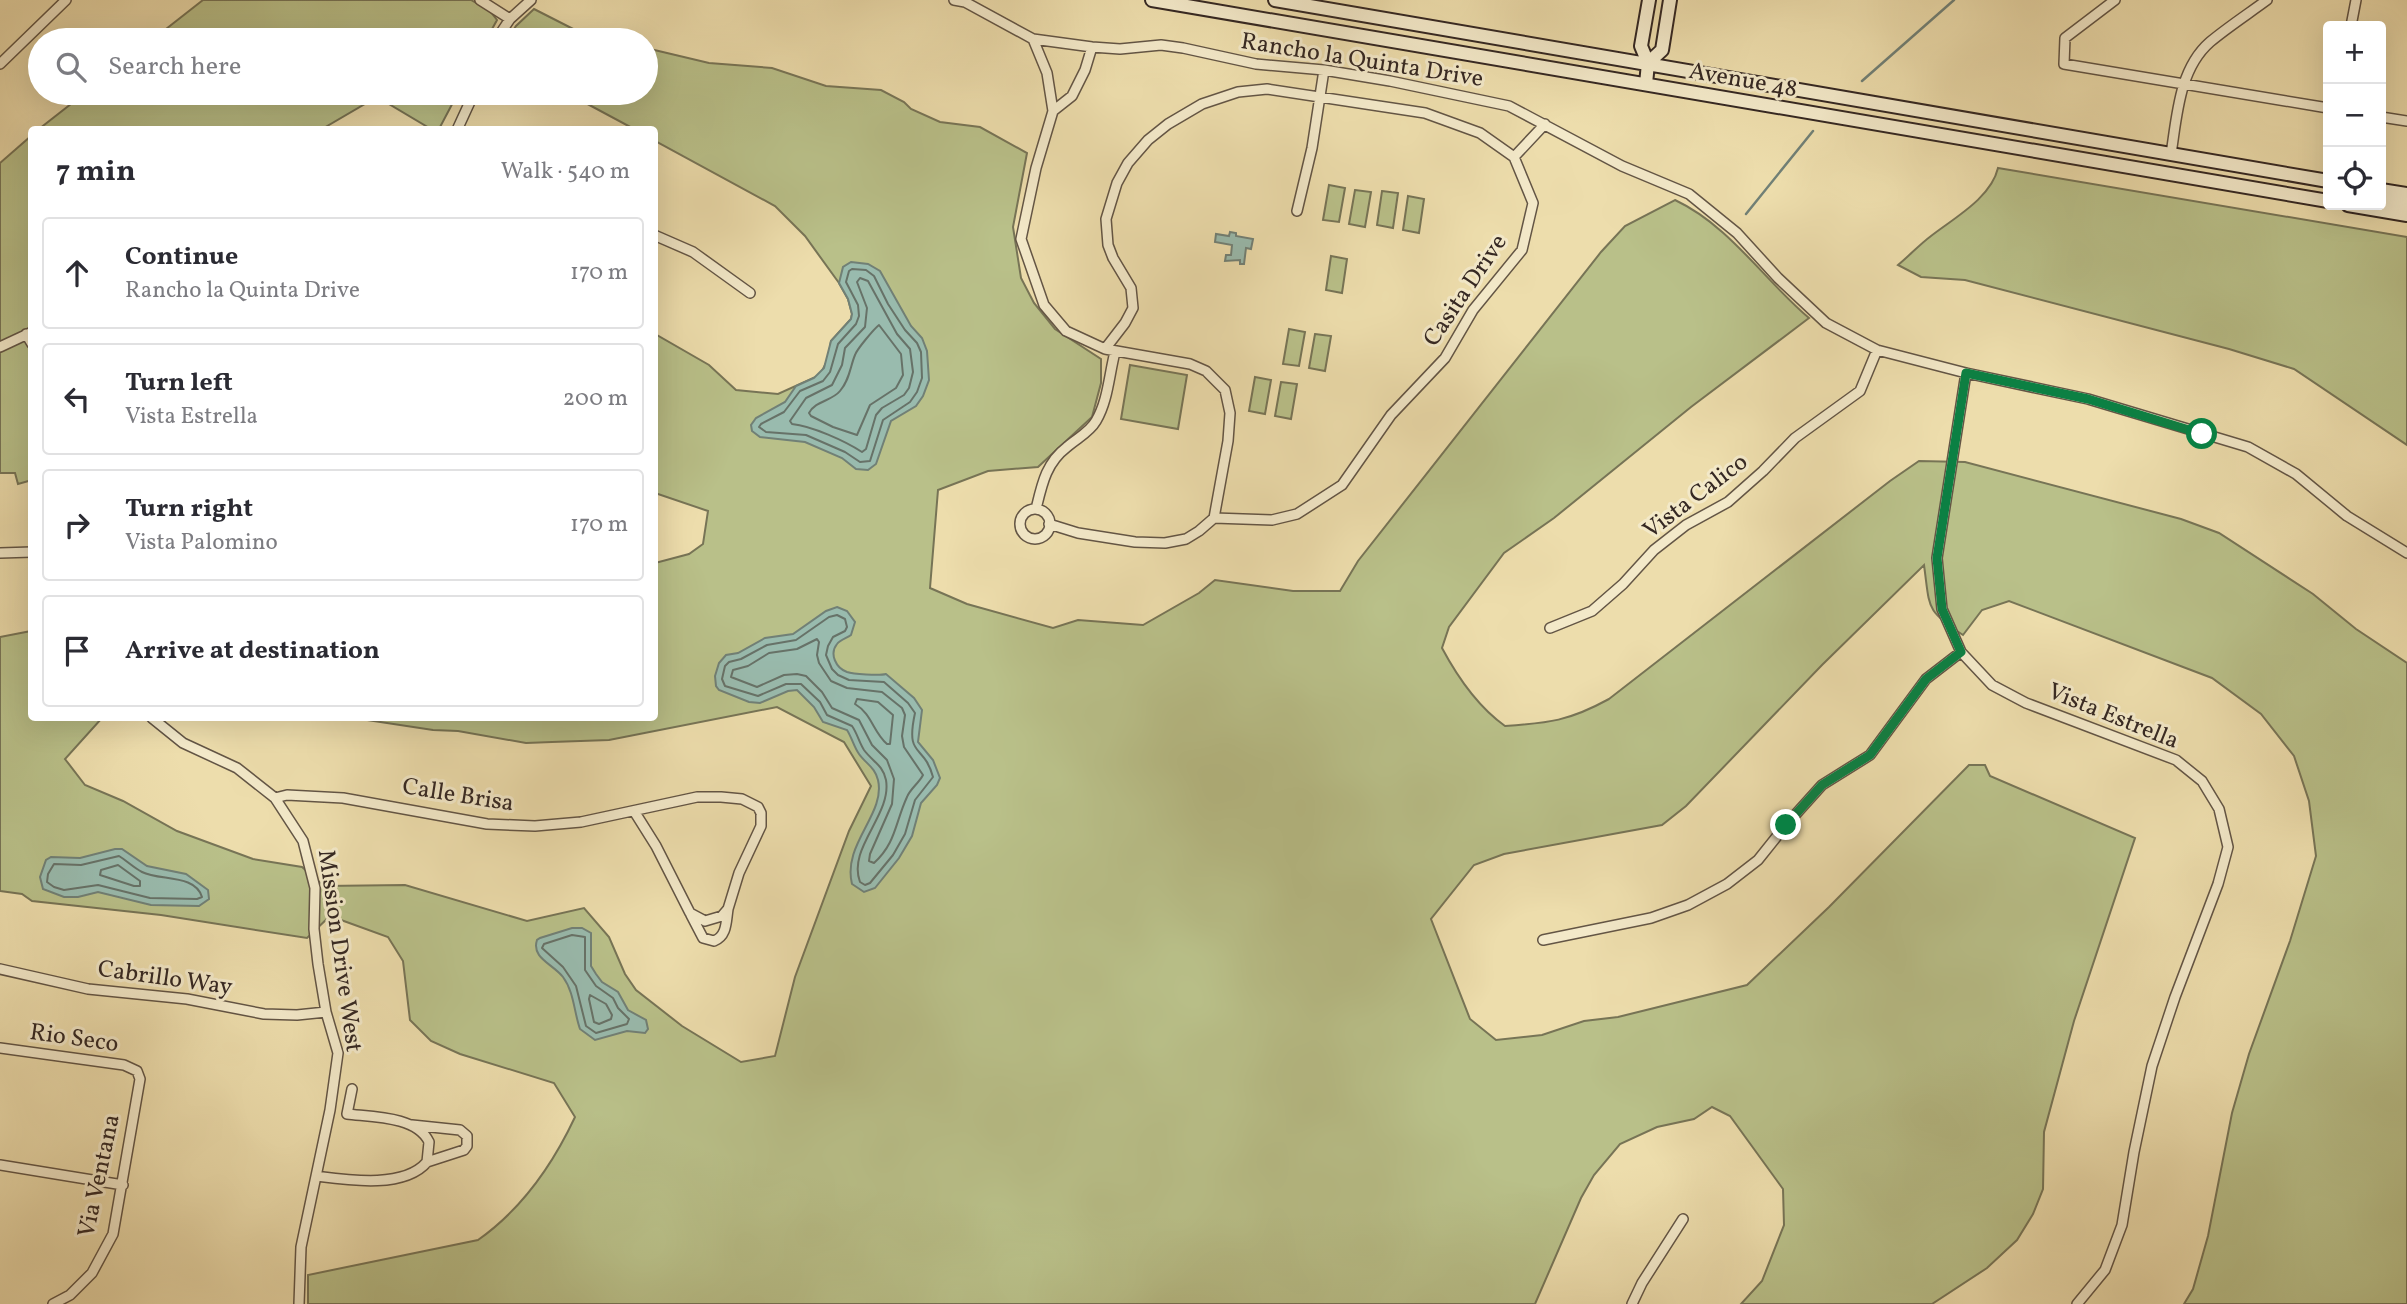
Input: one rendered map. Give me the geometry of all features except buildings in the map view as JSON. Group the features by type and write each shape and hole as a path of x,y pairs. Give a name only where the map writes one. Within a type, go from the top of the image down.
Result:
{"main road":[{"name":"Avenue 48","path":"1152,0 2323,200"},
{"path":"1205,0 1233,14"},
{"name":"Avenue 48","path":"1275,0 2323,180"},
{"path":"1646,84 1648,63 1641,46 1649,0"},
{"path":"1648,63 1662,50 1670,0"},
{"path":"2168,174 2171,154"},
{"path":"2386,191 2407,194"},
{"path":"2297,196 2323,193"},
{"path":"2386,202 2407,206"},
{"path":"2378,210 2407,215"}],"street":[{"path":"38,28 66,0"},
{"path":"480,0 510,19"},
{"name":"Rancho la Quinta Drive","path":"954,0 965,2 1033,39 1120,49 1161,45 1183,48 1256,64 1324,71 1485,99 1509,106 1622,166 1689,194 1737,233 1778,278 1826,323 1877,350 1966,373 2088,399 2248,447 2296,474 2347,516 2407,553"},
{"path":"2115,0 2065,38 2064,64 2323,107"},
{"path":"2171,154 2184,83 2193,64 2208,44 2267,0"},
{"path":"2352,21 2356,0"},
{"path":"504,28 526,1"},
{"path":"0,65 28,37"},
{"path":"1033,39 1047,72 1053,111 1036,168 1021,239 1044,305 1066,331 1105,349 1190,364 1212,374 1224,390 1230,413 1214,518 1186,539 1164,543 1135,542 1078,533 1049,524"},
{"path":"1053,111 1072,96 1085,71 1092,47"},
{"path":"1297,211 1312,148 1324,71"},
{"path":"1105,349 1133,309 1131,288 1108,245 1106,219 1117,183 1138,151 1168,124 1216,98 1267,89 1425,113 1480,133 1514,157 1545,124"},
{"path":"463,126 470,105"},
{"path":"2386,118 2407,121"},
{"name":"Casita Drive","path":"1214,518 1272,520 1297,514 1342,485 1391,415 1445,358 1473,310 1522,250 1533,203 1514,157"},
{"path":"658,236 693,252 750,293"},
{"path":"0,347 28,333"},
{"name":"Vista Calico","path":"1550,628 1592,611 1623,584 1654,550 1686,526 1728,502 1795,438 1860,391 1877,350"},
{"path":"1036,509 1044,477 1052,461 1096,421 1105,401 1115,352"},
{"name":"Vista Estrella","path":"1966,373 1937,558 1942,609 1961,652 1992,685 2026,703 2176,760 2202,781 2219,809 2228,846 2218,884 2152,1066 2122,1225 2105,1270 2077,1304"},
{"path":"1036,509 1046,514 1049,524 1048,531 1039,538 1032,538 1025,535 1021,529 1021,518 1036,509"},
{"path":"0,553 28,552"},
{"path":"1542,940 1651,918 1688,905 1727,884 1758,860 1822,785 1870,755 1926,679 1961,652"},
{"name":"Mission Drive West","path":"156,721 183,743 237,768 275,798 303,841 315,888 314,929 326,1012 338,1053 330,1110 301,1247 299,1304"},
{"name":"Calle Brisa","path":"275,798 287,796 352,799 488,824 535,826 581,822 668,802 709,797 742,799 758,807 761,826 739,873 728,909"},
{"path":"634,811 656,846 703,938 714,941 722,936 728,909"},
{"path":"690,913 705,920 714,920 728,909"},
{"name":"Cabrillo Way","path":"0,969 88,989 187,999 276,1015 326,1012"},
{"name":"Rio Seco","path":"0,1048 124,1065 137,1071 139,1075"},
{"name":"Via Ventana","path":"53,1304 82,1285 102,1258 113,1234 134,1106 140,1085 139,1075"},
{"path":"352,1089 347,1114 395,1121 420,1131 426,1137 430,1149 427,1162"},
{"path":"316,1176 358,1181 384,1180 415,1172 427,1162 464,1150 467,1146 467,1136 460,1130 407,1125"},
{"path":"0,1165 123,1185"},
{"path":"1632,1304 1642,1283 1683,1219"}],"green space":[{"path":"203,0 471,0 490,11 497,20 493,28 167,28"},
{"path":"534,9 571,28 515,28"},
{"path":"658,51 709,63 772,68 826,86 881,90 904,102 911,109 940,122 980,127 1027,153 1013,227 1021,278 1034,303 1055,329 1101,359 1101,383 1092,417 1038,467 988,471 938,490 930,588 967,604 1053,628 1078,620 1143,625 1199,593 1215,580 1293,591 1340,591 1358,561 1601,252 1625,226 1675,200 1695,211 1729,238 1809,318 1691,407 1554,518 1504,553 1449,627 1442,648 1469,691 1505,726 1558,720 1609,699 1919,461 1965,462 2181,519 2219,533 2313,594 2356,629 2407,663 2407,1304 2184,1304 2193,1289 2208,1236 2232,1113 2249,1054 2290,941 2316,856 2309,801 2294,756 2261,714 2212,678 2009,601 1982,610 1963,635 1942,620 1932,607 1924,565 1822,665 1686,806 1662,825 1504,854 1474,865 1431,919 1470,1019 1496,1040 1542,1035 1584,1021 1618,1017 1747,985 1829,907 1969,765 1985,765 1990,776 2135,838 2074,1021 2044,1132 2043,1189 2033,1214 2017,1240 1987,1268 1932,1304 1741,1304 1762,1281 1784,1225 1783,1189 1730,1116 1712,1107 1694,1119 1657,1127 1620,1144 1594,1175 1581,1198 1535,1304 308,1304 308,1275 478,1240 509,1214 535,1184 557,1152 575,1117 554,1083 460,1054 431,1041 410,1020 403,961 388,937 330,916 307,938 161,915 32,901 22,894 0,891 0,637 28,632 28,721 99,721 65,759 85,785 123,801 177,831 253,859 302,867 324,886 405,885 527,921 584,908 609,937 625,974 636,990 682,1026 741,1062 775,1056 795,977 849,831 871,786 844,742 777,707 609,740 526,743 458,731 374,721 658,721 658,562 689,554 703,544 708,511 658,494 658,336 709,365 736,390 778,394 820,375 828,359 831,341 851,319 848,299 839,283 805,236 775,206 658,143 658,126 628,126 589,105 658,105"},
{"path":"70,105 363,105 327,126 43,126"},
{"path":"390,105 452,105 441,126 426,126"},
{"path":"28,139 28,481 18,484 15,473 0,473 0,163"},
{"path":"1998,168 2407,237 2407,445 2294,369 2229,349 1965,280 1921,277 1898,265 1980,198 1994,179"},
{"path":"1329,185 1345,188 1339,222 1323,220"},
{"path":"1355,190 1371,192 1365,227 1349,224"},
{"path":"1382,191 1398,193 1393,228 1377,225"},
{"path":"1408,196 1424,199 1419,233 1403,230"},
{"path":"1331,256 1347,259 1342,293 1326,290"},
{"path":"1289,329 1305,332 1299,366 1283,364"},
{"path":"1315,334 1331,336 1325,371 1309,368"},
{"path":"1130,365 1187,375 1178,429 1121,419"},
{"path":"1255,377 1271,380 1265,414 1249,411"},
{"path":"1281,382 1297,384 1291,419 1275,416"}],"water":[{"path":"1230,232 1253,239 1251,249 1246,248 1244,264 1240,264 1240,260 1225,261 1226,255 1231,255 1232,245 1215,242 1216,234 1229,236"},
{"path":"851,262 868,264 880,271 911,326 922,338 927,351 929,380 923,396 916,406 891,421 876,464 868,470 856,469 842,458 805,442 760,437 752,431 751,425 756,418 785,402 796,386 814,378 824,368 831,341 851,319 848,299 839,283 843,267"},
{"path":"837,607 847,611 855,622 851,635 840,641 835,648 837,664 850,673 886,674 914,698 922,710 918,742 933,760 940,778 921,803 912,836 899,858 875,888 864,892 852,884 851,869 858,842 876,805 878,780 873,769 857,751 847,730 823,722 814,707 797,690 760,703 749,702 719,690 715,676 719,663 726,655 738,653 765,638 793,634 826,611"},
{"path":"122,849 147,866 186,874 208,890 209,899 199,906 151,905 98,892 64,897 43,889 40,877 46,860 51,857 80,858"},
{"path":"572,928 582,928 591,933 591,966 602,982 618,992 628,1010 646,1020 648,1029 645,1033 627,1031 595,1040 580,1029 567,983 559,972 540,956 536,946 540,938"}],"waterway":[{"path":"1862,81 1954,0"},
{"path":"1746,214 1813,131"}],"route":[{"path":"1786,825 1822,785 1870,755 1926,679 1961,652 1942,609 1937,558 1966,373 2088,399 2202,434"}]}
